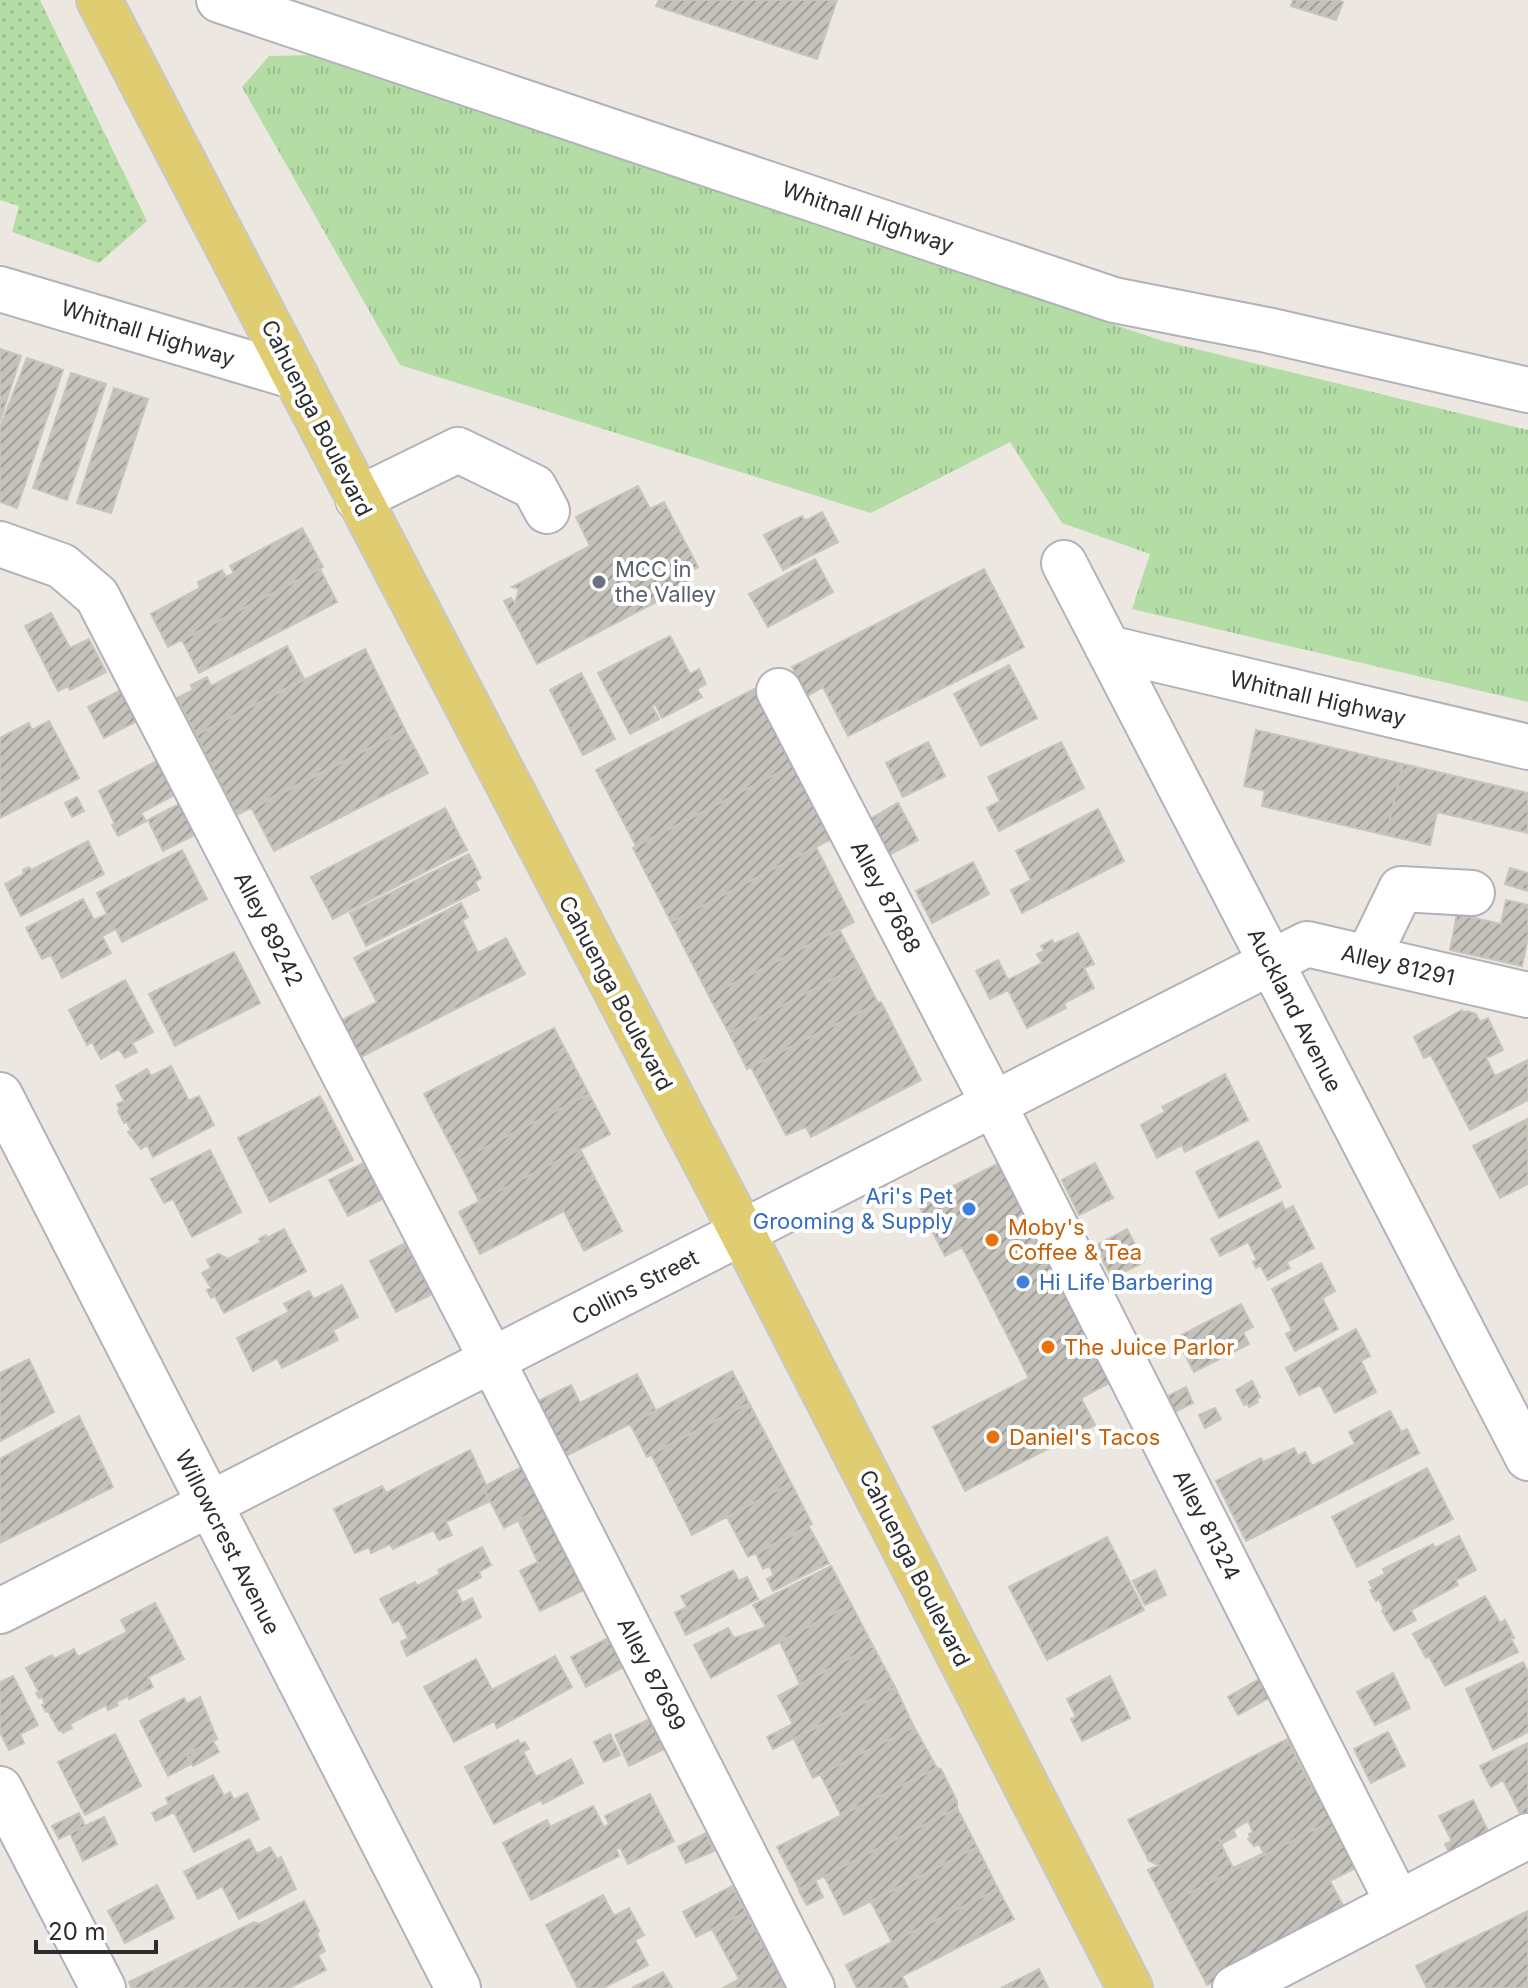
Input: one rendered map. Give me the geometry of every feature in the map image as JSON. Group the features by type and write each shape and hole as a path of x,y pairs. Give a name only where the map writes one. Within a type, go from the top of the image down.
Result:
{"main road":[{"name":"Cahuenga Boulevard","path":"99,0 742,1232 1130,1988"}],"street":[{"name":"Whitnall Highway","path":"219,0 1114,300 1267,330 1528,390"},
{"name":"Whitnall Highway","path":"0,289 296,377"},
{"path":"358,499 458,450 534,487 547,511"},
{"name":"Alley 89242","path":"0,544 62,566 97,596 492,1360"},
{"name":"Auckland Avenue","path":"1064,563 1528,1458"},
{"name":"Whitnall Highway","path":"1108,648 1528,747"},
{"name":"Alley 87688","path":"779,691 993,1103"},
{"path":"1368,957 1401,889 1472,893"},
{"name":"Alley 81291","path":"1271,964 1307,944 1528,995"},
{"name":"Collins Street","path":"0,1611 1271,964"},
{"name":"Willowcrest Avenue","path":"0,1095 458,1988"},
{"name":"Alley 81324","path":"993,1103 1398,1903"},
{"name":"Alley 87699","path":"492,1360 812,1988"},
{"path":"0,1789 103,1988"},
{"path":"1235,1988 1528,1836"}],"green space":[{"path":"0,0 40,0 147,221 99,263 12,232 19,206 0,200"},
{"path":"311,55 1163,341 1528,430 1528,702 1132,609 1150,554 1062,523 1010,442 871,513 400,365 242,87 269,56"}],"building":[{"path":"659,0 837,0 817,59 656,6"},
{"path":"1293,0 1343,2 1336,20 1291,6"},
{"path":"0,349 21,356 0,421"},
{"path":"27,358 63,370 17,508 0,502 0,427"},
{"path":"71,373 106,384 67,500 33,488"},
{"path":"114,388 148,399 111,513 77,503"},
{"path":"638,486 650,509 664,502 698,567 683,574 689,585 537,664 504,601 511,598 515,603 519,589 512,587 590,546 576,517"},
{"path":"822,512 838,542 783,570 764,535 802,516 805,521"},
{"path":"302,528 323,567 168,647 151,614 200,588 198,582 222,570 226,577 234,573 230,566"},
{"path":"815,559 833,592 768,627 749,594"},
{"path":"320,569 337,602 199,673 182,640"},
{"path":"984,569 1024,647 848,736 823,687 807,696 792,667"},
{"path":"51,613 70,648 89,639 106,672 70,690 68,686 58,691 25,626"},
{"path":"670,636 690,674 699,669 706,684 697,689 702,697 662,718 655,704 652,706 659,719 630,734 598,673"},
{"path":"287,646 304,679 196,735 177,698 193,690 191,685 207,677 211,686"},
{"path":"365,649 405,730 237,815 196,735"},
{"path":"1009,665 1037,718 981,746 954,694"},
{"path":"581,673 615,739 583,755 550,690"},
{"path":"760,686 799,762 636,846 596,770"},
{"path":"123,689 139,720 104,738 88,707"},
{"path":"49,721 79,778 0,818 0,738 29,723 32,730"},
{"path":"405,730 428,773 274,851 252,809"},
{"path":"1256,730 1403,764 1386,835 1262,806 1265,791 1244,786"},
{"path":"928,742 945,776 903,797 886,763"},
{"path":"1061,742 1084,788 999,831 987,808 1000,801 988,777"},
{"path":"157,761 161,767 166,764 176,794 141,813 146,821 118,836 99,791"},
{"path":"799,762 837,836 671,922 633,848"},
{"path":"1403,764 1528,793 1528,833 1437,812 1430,845 1386,835"},
{"path":"77,797 84,811 72,817 65,803"},
{"path":"183,802 198,833 163,851 148,820"},
{"path":"898,803 918,840 889,855 870,819"},
{"path":"445,808 467,850 333,919 311,877"},
{"path":"1098,809 1124,861 1022,913 1011,890 1031,880 1016,851"},
{"path":"88,841 104,874 21,916 5,884 24,874 23,870 29,867 31,870"},
{"path":"816,847 854,922 709,996 671,922"},
{"path":"182,850 207,899 122,942 116,929 102,936 111,953 62,978 51,955 42,959 26,928 83,899 94,920 107,914 97,893"},
{"path":"469,854 481,878 475,882 479,890 366,946 350,913"},
{"path":"973,862 989,894 932,923 916,891"},
{"path":"1510,868 1528,873 1528,891 1505,884"},
{"path":"1506,900 1528,905 1528,938 1522,966 1450,950 1457,914 1501,924"},
{"path":"461,903 468,917 462,920 478,953 506,938 525,974 361,1057 342,1020 377,1002 354,958"},
{"path":"839,929 859,966 729,1033 709,996"},
{"path":"1078,933 1094,964 1084,968 1094,988 1064,1003 1066,1008 1027,1028 1008,990 990,999 976,971 998,960 1008,980 1042,963 1037,954 1044,951 1041,946 1052,940 1054,944"},
{"path":"234,952 260,1003 175,1046 149,994"},
{"path":"859,966 878,1003 747,1069 729,1033"},
{"path":"125,980 153,1032 132,1043 137,1052 125,1058 119,1049 101,1059 92,1042 87,1045 69,1010"},
{"path":"881,1002 921,1080 811,1137 806,1127 786,1135 751,1067"},
{"path":"1462,1010 1463,1013 1476,1014 1480,1022 1488,1018 1503,1050 1486,1058 1495,1076 1528,1060 1528,1100 1470,1130 1431,1055 1424,1058 1414,1037"},
{"path":"554,1028 589,1094 459,1161 424,1094"},
{"path":"171,1066 189,1101 199,1096 214,1125 153,1157 147,1145 141,1149 128,1132 131,1130 118,1111 117,1104 124,1101 116,1086 147,1069 151,1076"},
{"path":"1225,1074 1248,1120 1185,1152 1182,1145 1157,1158 1141,1125 1165,1112 1162,1107"},
{"path":"589,1094 610,1134 479,1201 459,1161"},
{"path":"320,1096 353,1160 270,1202 238,1138"},
{"path":"1527,1119 1528,1184 1500,1198 1473,1146"},
{"path":"1258,1141 1281,1187 1219,1218 1196,1172"},
{"path":"580,1149 622,1231 584,1251 564,1211 480,1254 459,1212"},
{"path":"210,1150 241,1212 192,1237 173,1199 164,1203 151,1179"},
{"path":"365,1162 384,1198 348,1216 329,1180"},
{"path":"999,1163 1111,1382 1081,1398 1095,1425 965,1491 933,1427 1029,1378 962,1247 945,1256 918,1204"},
{"path":"1095,1163 1113,1198 1079,1215 1062,1180"},
{"path":"1282,1202 1285,1210 1293,1206 1314,1248 1286,1262 1290,1268 1268,1280 1260,1265 1256,1268 1253,1262 1257,1260 1248,1242 1220,1256 1211,1239"},
{"path":"284,1229 306,1271 224,1313 215,1296 211,1298 207,1290 211,1288 202,1273 211,1268 207,1260 219,1254 228,1259 261,1242 259,1239 266,1235 267,1238"},
{"path":"1127,1229 1144,1262 1112,1278 1095,1246"},
{"path":"405,1243 432,1294 396,1312 370,1261"},
{"path":"1321,1263 1335,1291 1322,1298 1338,1329 1295,1351 1286,1334 1292,1331 1272,1289"},
{"path":"342,1285 358,1317 333,1330 338,1340 282,1368 277,1358 253,1371 237,1338 289,1312 284,1304 309,1291 314,1299"},
{"path":"1241,1304 1253,1327 1243,1332 1249,1344 1194,1372 1176,1338"},
{"path":"1356,1329 1370,1356 1361,1361 1376,1392 1335,1413 1320,1385 1299,1395 1286,1368"},
{"path":"29,1359 54,1412 0,1441 0,1373"},
{"path":"732,1371 749,1403 647,1457 630,1424"},
{"path":"637,1374 656,1411 566,1456 538,1401 571,1385 580,1403"},
{"path":"1252,1381 1260,1397 1249,1407 1247,1403 1244,1405 1236,1390"},
{"path":"1186,1387 1193,1403 1175,1412 1168,1396"},
{"path":"749,1403 791,1483 692,1535 651,1454"},
{"path":"1215,1408 1221,1419 1205,1428 1199,1415"},
{"path":"1390,1411 1401,1432 1407,1429 1419,1453 1246,1541 1216,1481 1261,1458 1263,1462 1294,1448 1298,1456 1305,1452 1312,1466 1355,1444 1349,1432"},
{"path":"79,1416 113,1487 0,1543 0,1459"},
{"path":"470,1450 490,1501 446,1522 452,1535 439,1540 433,1530 393,1549 390,1544 371,1553 369,1547 355,1553 334,1509 382,1486 386,1493"},
{"path":"522,1467 542,1508 504,1528 483,1487"},
{"path":"1427,1468 1453,1519 1357,1567 1332,1517"},
{"path":"791,1483 812,1524 748,1557 727,1517"},
{"path":"547,1506 588,1588 540,1611 520,1571 538,1562 518,1520"},
{"path":"809,1527 829,1563 773,1591 767,1579 774,1575 769,1566 763,1569 756,1554"},
{"path":"1459,1536 1476,1570 1456,1580 1458,1585 1411,1610 1416,1620 1394,1631 1379,1599 1376,1601 1370,1590 1373,1589 1369,1582 1385,1574 1383,1569 1433,1544 1435,1548"},
{"path":"1107,1537 1144,1610 1047,1660 1009,1587"},
{"path":"482,1547 491,1565 479,1572 481,1577 456,1590 462,1603 472,1598 481,1617 407,1656 401,1642 408,1638 399,1620 393,1623 380,1599 415,1582 417,1586 440,1574 438,1570"},
{"path":"831,1566 851,1604 711,1678 694,1645 728,1628 734,1638 766,1627 753,1605"},
{"path":"733,1570 739,1581 747,1577 758,1599 686,1635 675,1613 687,1607 681,1596"},
{"path":"1155,1570 1166,1595 1145,1605 1133,1581"},
{"path":"1485,1596 1500,1623 1505,1620 1518,1652 1445,1686 1413,1634"},
{"path":"155,1603 184,1659 148,1677 153,1687 116,1702 118,1705 108,1710 106,1705 70,1724 72,1728 63,1733 59,1731 42,1705 45,1704 42,1697 39,1698 36,1693 39,1692 26,1668 52,1655 54,1659 74,1649 78,1657 127,1632 121,1620"},
{"path":"851,1604 873,1646 800,1684 780,1642"},
{"path":"608,1638 623,1667 586,1687 571,1657"},
{"path":"873,1646 895,1687 773,1749 767,1737 793,1724 778,1696"},
{"path":"555,1656 572,1687 497,1728 494,1721 454,1742 424,1687 476,1659 492,1690"},
{"path":"1523,1662 1528,1672 1528,1732 1493,1750 1466,1689"},
{"path":"1393,1673 1410,1708 1375,1725 1357,1692"},
{"path":"13,1676 38,1725 20,1734 24,1743 9,1750 0,1732 0,1682"},
{"path":"1110,1676 1130,1718 1082,1741 1071,1719 1076,1717 1067,1699"},
{"path":"1263,1677 1274,1695 1238,1715 1228,1697"},
{"path":"895,1687 914,1727 813,1778 794,1739"},
{"path":"200,1697 217,1739 186,1754 191,1764 168,1776 140,1721 184,1698 187,1704"},
{"path":"650,1719 664,1749 629,1766 615,1735"},
{"path":"914,1727 937,1768 841,1815 820,1774"},
{"path":"1388,1732 1405,1766 1371,1783 1354,1749"},
{"path":"115,1734 141,1786 85,1815 58,1762"},
{"path":"610,1734 620,1755 604,1762 594,1742"},
{"path":"1287,1739 1310,1785 1320,1780 1339,1817 1166,1905 1148,1870 1159,1865 1149,1861 1128,1820","holes":["1248,1821 1253,1832 1248,1839 1254,1846 1259,1844 1264,1853 1233,1868 1218,1838 1223,1843 1236,1836 1233,1830"]},
{"path":"518,1740 520,1744 525,1742 529,1749 523,1751 536,1777 571,1759 583,1783 494,1824 465,1767"},
{"path":"213,1741 219,1752 193,1766 187,1755"},
{"path":"1528,1743 1528,1814 1522,1817 1503,1780 1491,1787 1480,1766"},
{"path":"937,1768 941,1769 957,1801 957,1808 799,1889 777,1847"},
{"path":"213,1775 224,1796 230,1792 234,1800 247,1793 259,1819 194,1852 174,1812 156,1821 152,1813 169,1804 166,1798"},
{"path":"650,1794 674,1841 628,1864 620,1847 616,1849 619,1856 531,1900 503,1843 547,1820 550,1827 593,1806 604,1827 609,1824 605,1816"},
{"path":"1473,1800 1490,1835 1450,1855 1445,1844 1452,1841 1439,1816"},
{"path":"957,1808 977,1847 844,1915 824,1876"},
{"path":"79,1813 85,1826 59,1839 52,1826"},
{"path":"104,1817 117,1844 83,1861 70,1833"},
{"path":"1339,1817 1363,1864 1330,1881 1347,1913 1207,1985 1166,1905"},
{"path":"706,1833 714,1851 686,1863 678,1847"},
{"path":"249,1839 257,1854 270,1847 277,1859 281,1857 296,1889 239,1919 222,1886 198,1899 184,1872"},
{"path":"977,1847 998,1889 892,1942 871,1902"},
{"path":"816,1882 823,1897 807,1905 799,1891"},
{"path":"157,1885 174,1918 125,1943 108,1911"},
{"path":"732,1886 746,1912 696,1937 683,1912"},
{"path":"998,1889 1014,1919 902,1976 908,1988 857,1988 846,1965"},
{"path":"603,1895 614,1916 629,1908 644,1935 635,1940 648,1965 603,1988 578,1988 546,1925"},
{"path":"304,1901 319,1931 317,1934 325,1951 318,1955 326,1970 289,1988 132,1988 129,1982 254,1922 259,1924"},
{"path":"1528,1911 1528,1988 1427,1988 1416,1966"},
{"path":"746,1912 786,1988 723,1988 739,1979 712,1929"},
{"path":"1039,1969 1048,1988 1001,1988"},
{"path":"663,1972 672,1988 632,1988"}],"place":[{"name":"MCC in the Valley","path":"599,582"},
{"name":"Ari's Pet Grooming & Supply","path":"969,1209"},
{"name":"Moby's Coffee & Tea","path":"992,1240"},
{"name":"Hi Life Barbering","path":"1023,1282"},
{"name":"The Juice Parlor","path":"1048,1347"},
{"name":"Daniel's Tacos","path":"993,1437"}]}
